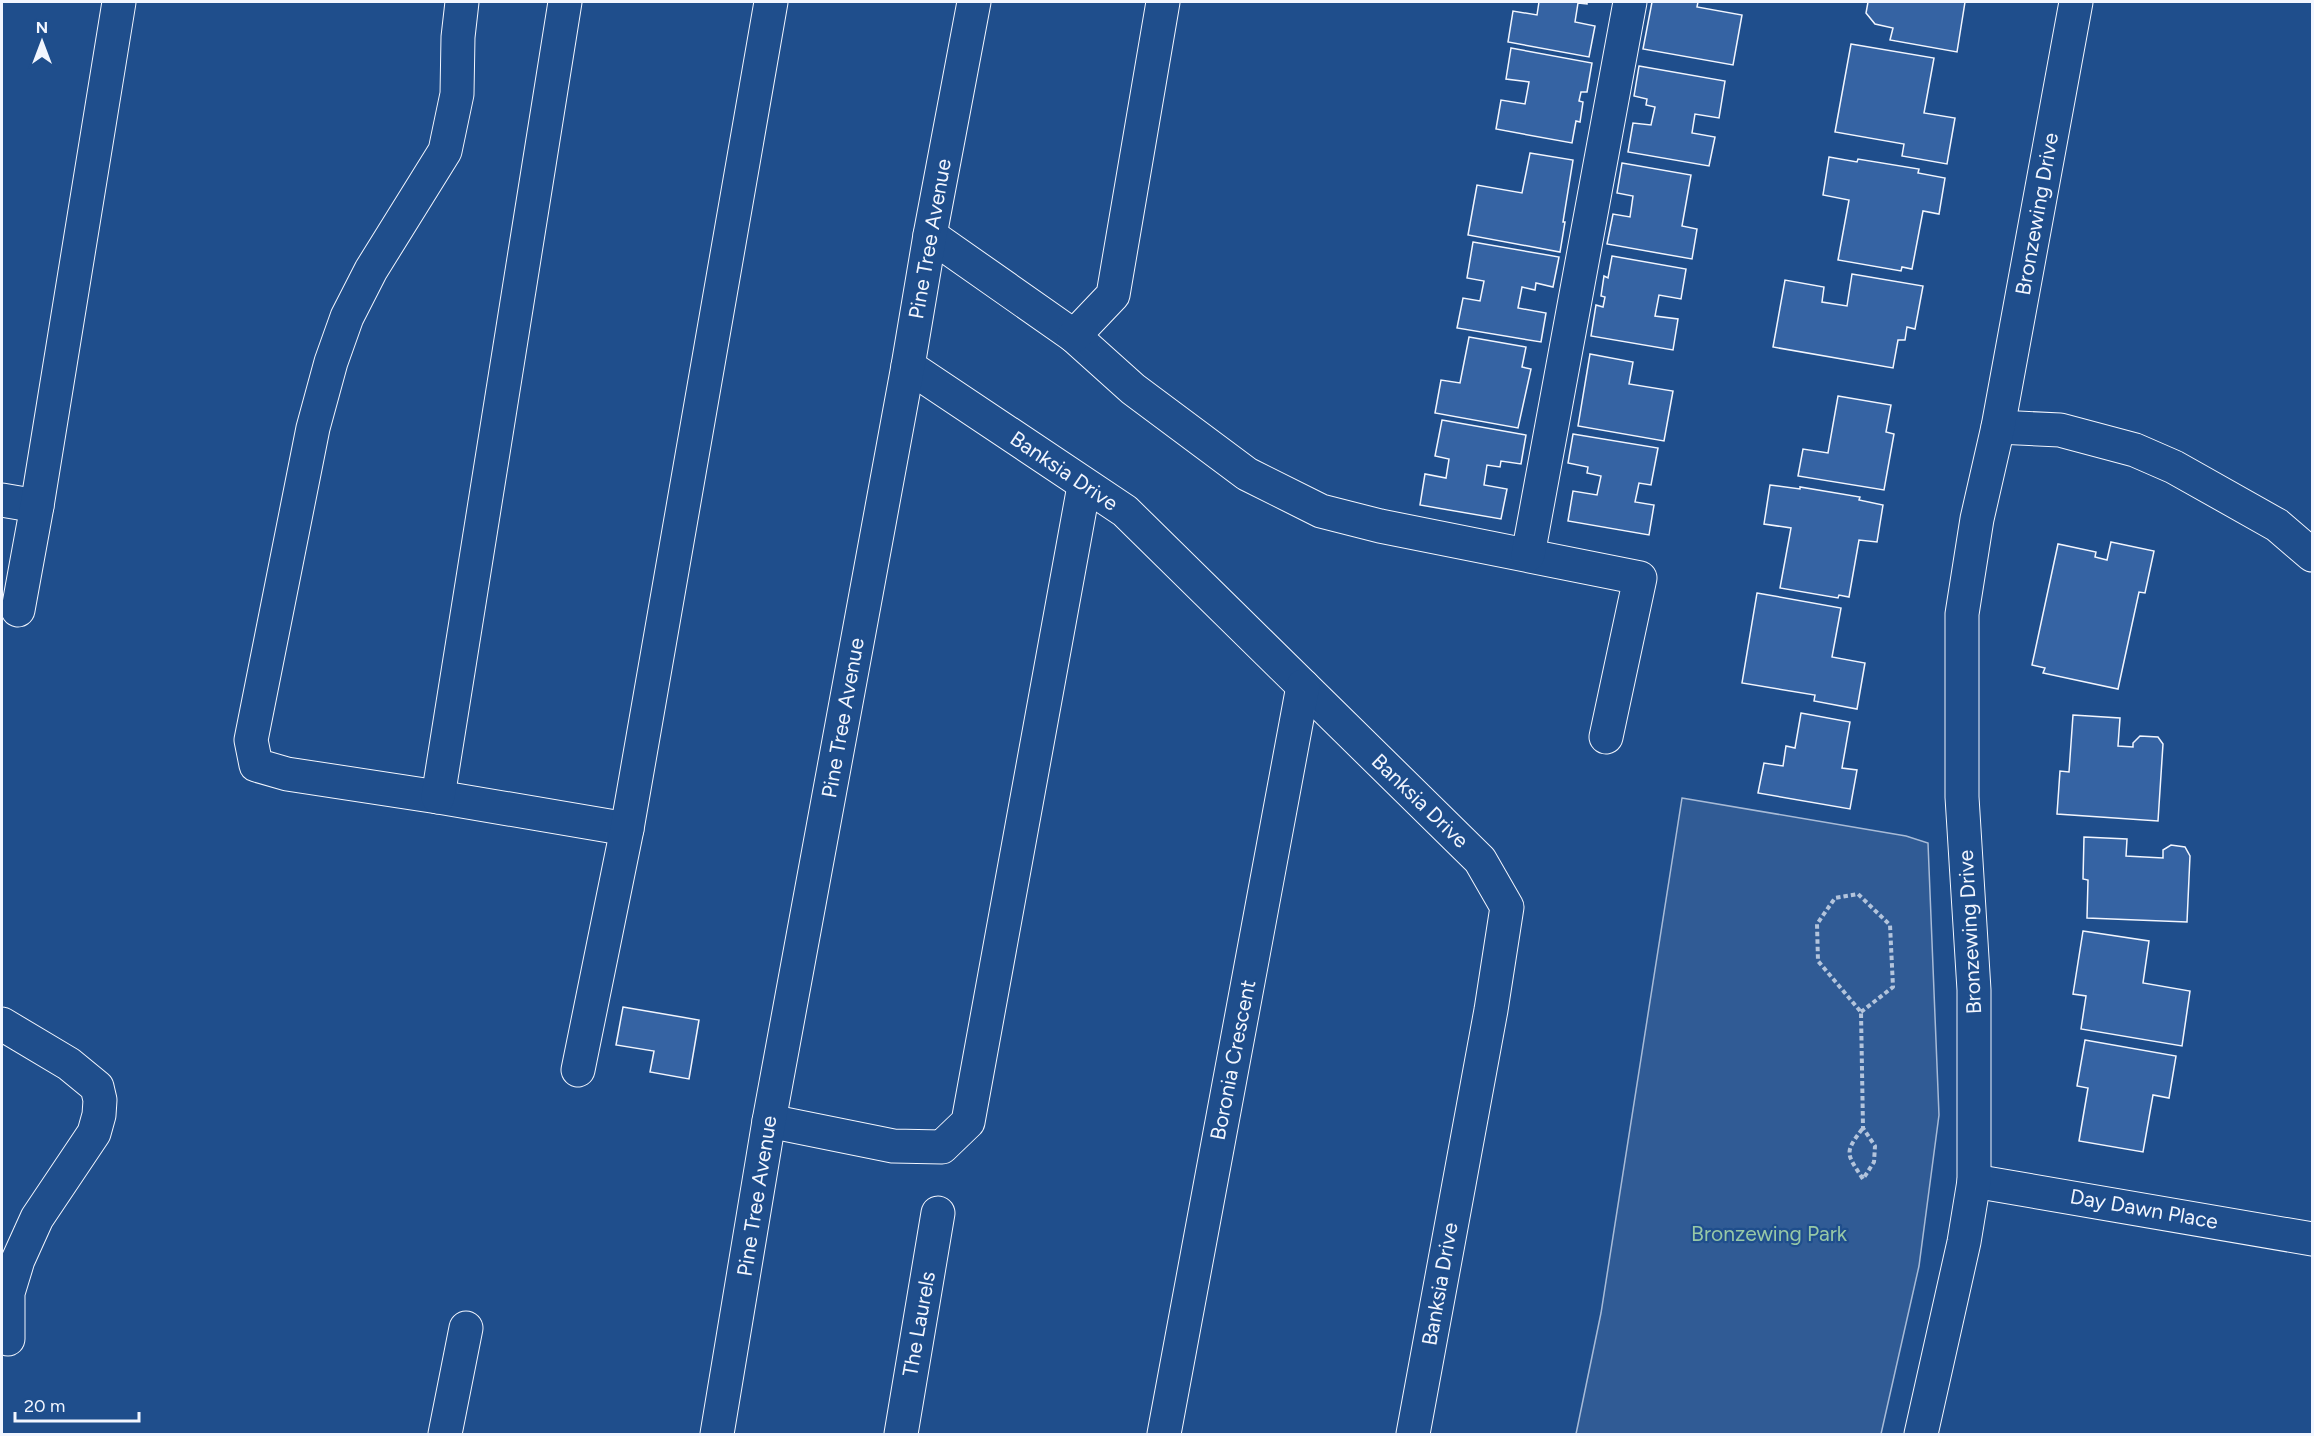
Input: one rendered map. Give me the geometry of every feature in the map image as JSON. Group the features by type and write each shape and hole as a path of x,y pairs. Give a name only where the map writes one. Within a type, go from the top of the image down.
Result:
{"street":[{"path":"18,610 119,2"},
{"path":"462,2 458,37 457,94 445,152 371,270 347,317 331,362 313,428 251,740 256,765 287,774 438,796 627,829"},
{"path":"438,796 565,2"},
{"path":"578,1070 627,829 771,2"},
{"name":"Pine Tree Avenue","path":"717,1434 769,1121 974,2"},
{"path":"1074,336 1113,295 1163,2"},
{"path":"1528,555 1630,2"},
{"name":"Bronzewing Drive","path":"1921,1434 1964,1242 1974,1181 1974,990 1962,796 1962,614 1977,519 1998,427 2076,2"},
{"path":"930,235 1074,336 1133,389 1247,474 1321,511 1380,526 1640,578 1606,737"},
{"name":"Banksia Drive","path":"908,366 1125,512 1480,860 1507,907 1491,1010 1413,1434"},
{"path":"1998,427 2060,430 2134,450 2174,467 2277,525 2313,555"},
{"path":"769,1121 893,1146 942,1147 968,1122 1084,486"},
{"path":"2,500 37,506"},
{"name":"Boronia Crescent","path":"1164,1434 1303,686"},
{"path":"2,1024 77,1070 97,1087 100,1100 94,1132 37,1218 18,1260 8,1293 8,1339"},
{"name":"Day Dawn Place","path":"1974,1181 2313,1239"},
{"name":"The Laurels","path":"901,1434 938,1213"},
{"path":"445,1434 466,1328"}],"path":[{"path":"1861,1012 1893,987 1890,925 1858,894 1835,898 1817,924 1818,962 1861,1012 1863,1128 1875,1146 1874,1162 1863,1179 1849,1158 1850,1146 1863,1128"}],"shaded area":[{"name":"Bronzewing Park","path":"1682,798 1906,836 1928,843 1939,1115 1919,1266 1881,1434 1576,1434 1601,1313"}],"building":[{"path":"1539,2 1587,2 1587,4 1578,3 1575,22 1595,26 1589,57 1508,42 1513,11 1537,15"},
{"path":"1652,2 1698,2 1697,7 1742,15 1733,65 1643,49"},
{"path":"1868,2 1965,2 1957,52 1890,40 1893,28 1875,24 1866,13"},
{"path":"1851,44 1934,58 1924,113 1955,118 1947,164 1902,156 1904,144 1835,132"},
{"path":"1511,48 1592,63 1587,92 1581,92 1579,101 1583,102 1580,122 1576,121 1572,143 1496,129 1501,100 1525,104 1529,82 1506,79"},
{"path":"1639,66 1725,81 1719,118 1695,114 1692,133 1715,137 1709,166 1628,152 1633,123 1651,125 1655,107 1646,105 1647,99 1634,96"},
{"path":"1530,153 1573,160 1560,252 1468,235 1477,185 1522,193"},
{"path":"1829,157 1857,162 1858,159 1919,169 1918,173 1945,178 1939,214 1923,211 1912,269 1902,267 1901,271 1838,260 1849,200 1823,195"},
{"path":"1622,163 1691,175 1682,226 1697,229 1692,259 1607,244 1613,214 1630,217 1633,196 1617,193"},
{"path":"1473,242 1559,257 1553,287 1536,283 1535,290 1522,287 1518,308 1546,313 1541,342 1457,328 1463,298 1480,301 1484,281 1467,278"},
{"path":"1612,256 1686,269 1681,299 1659,295 1655,316 1678,319 1673,350 1591,336 1596,305 1603,307 1605,297 1601,296 1604,276 1608,278"},
{"path":"1852,274 1923,286 1915,329 1907,327 1905,340 1898,340 1893,368 1773,347 1785,280 1824,287 1822,302 1847,306"},
{"path":"1469,337 1526,347 1522,367 1531,369 1518,428 1435,413 1441,380 1460,383"},
{"path":"1590,354 1633,362 1629,384 1673,391 1664,441 1578,426"},
{"path":"1838,396 1891,405 1886,432 1894,434 1884,490 1798,476 1803,449 1828,453"},
{"path":"1442,420 1526,435 1521,464 1501,461 1500,467 1487,465 1484,485 1507,489 1501,519 1420,505 1425,474 1446,478 1449,459 1435,456"},
{"path":"1573,434 1658,448 1651,485 1639,483 1635,502 1654,505 1649,535 1568,521 1573,491 1597,495 1601,476 1587,473 1588,467 1568,463"},
{"path":"1770,485 1800,489 1800,487 1860,497 1859,500 1883,505 1877,542 1859,540 1849,597 1839,595 1838,598 1780,588 1791,528 1764,524"},
{"path":"2111,542 2154,551 2145,593 2139,592 2118,689 2043,673 2045,668 2032,665 2058,544 2096,552 2095,557 2107,560"},
{"path":"1757,593 1841,608 1832,657 1865,663 1857,709 1814,701 1815,695 1742,683"},
{"path":"1801,713 1850,722 1842,768 1857,770 1850,809 1758,793 1764,763 1783,766 1786,746 1795,748"},
{"path":"2073,715 2120,718 2118,746 2133,747 2133,743 2140,736 2158,737 2163,744 2158,821 2057,814 2060,771 2069,772"},
{"path":"2084,837 2127,839 2126,856 2163,858 2163,850 2171,845 2185,847 2190,856 2187,922 2087,918 2088,880 2083,879"},
{"path":"2083,931 2149,941 2143,983 2190,991 2182,1046 2081,1029 2086,996 2073,994"},
{"path":"623,1007 699,1020 689,1079 650,1072 654,1051 616,1045"},
{"path":"2085,1040 2176,1056 2169,1098 2153,1095 2143,1152 2079,1141 2088,1088 2077,1086"}]}
